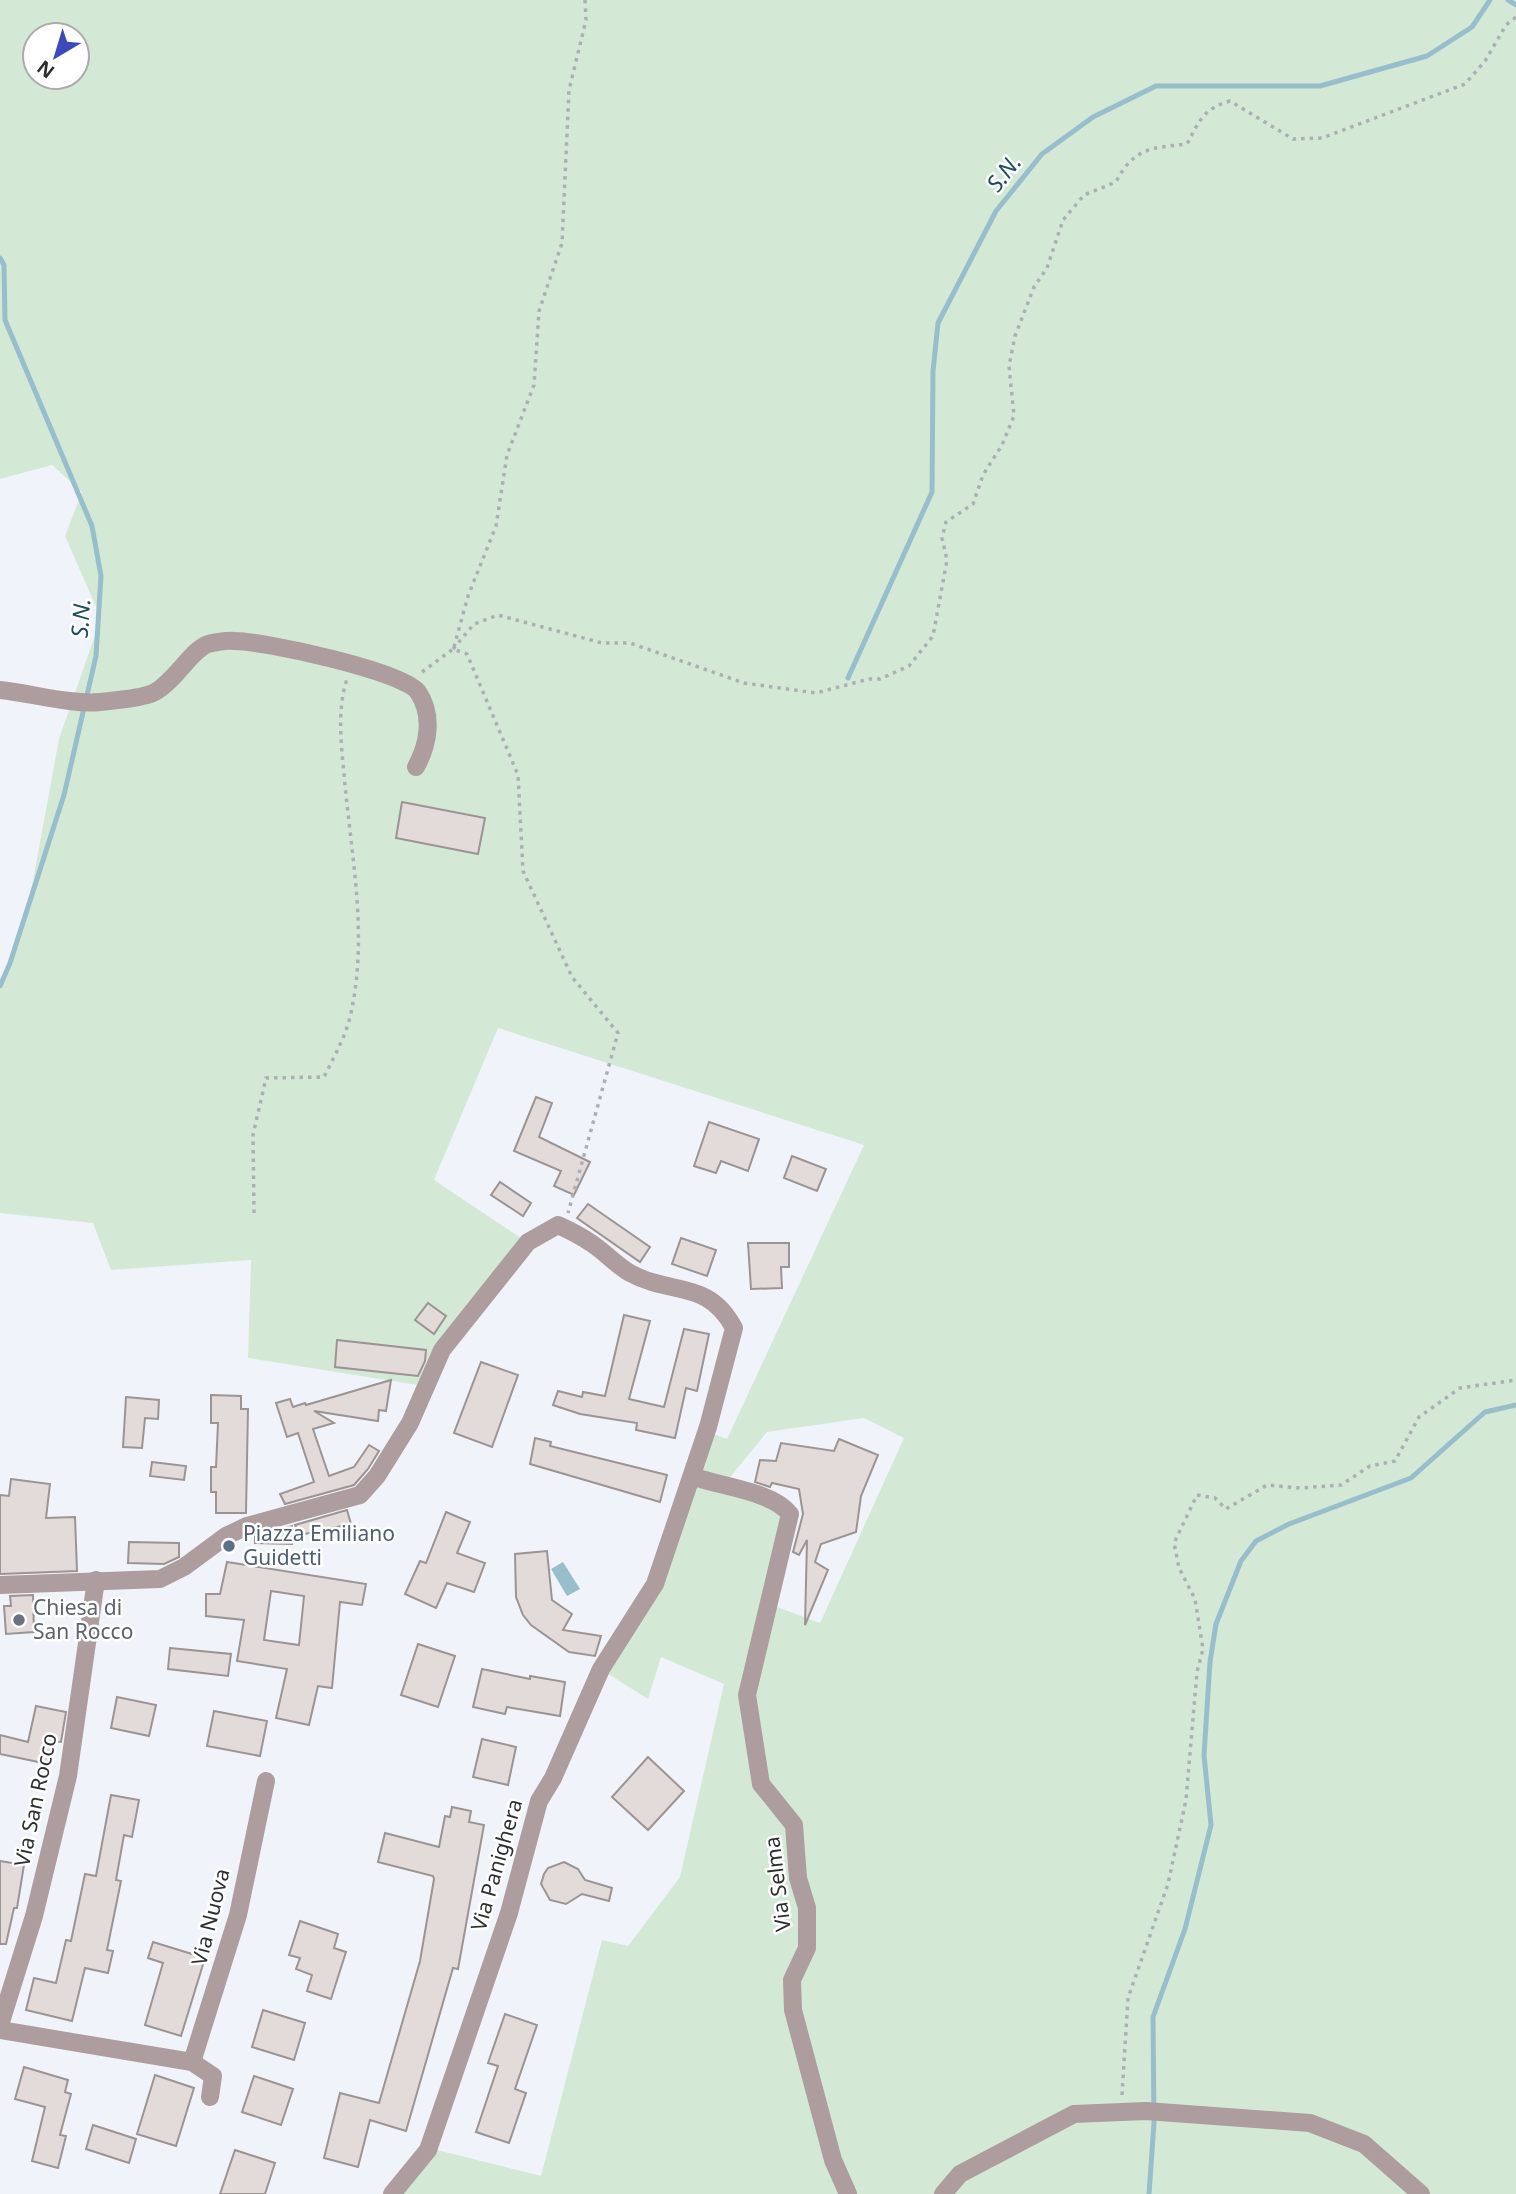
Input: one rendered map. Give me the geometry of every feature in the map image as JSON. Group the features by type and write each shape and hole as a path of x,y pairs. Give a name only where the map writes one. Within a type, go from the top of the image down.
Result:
{"street":[{"path":"0,690 97,702 153,693 179,673 205,645 234,640 284,647 406,683 417,691 428,723 427,747 416,767"},
{"path":"0,1584 160,1579 184,1567 226,1536 247,1526 360,1495 377,1476 411,1423 442,1350 464,1320 528,1242 558,1225 564,1228"},
{"name":"Via Panighera","path":"392,2194 428,2150 509,1913 539,1801 553,1778 601,1669 654,1584 692,1476 727,1363 734,1328 724,1308 708,1297 651,1282 628,1272 591,1242 564,1228"},
{"name":"Via Selma","path":"692,1476 765,1496 782,1503 790,1514 747,1695 761,1784 794,1825 798,1878 807,1908 807,1948 792,1980 793,2010 833,2160 848,2194"},
{"name":"Via San Rocco","path":"0,2027 34,1916 68,1776 96,1580"},
{"name":"Via Nuova","path":"192,2062 238,1915 266,1781"},
{"path":"0,2027 192,2062 213,2076 210,2098"},
{"path":"943,2194 960,2174 1050,2124 1074,2114 1155,2112 1310,2123 1364,2144 1421,2194"}],"path":[{"path":"453,649 468,596 496,526 507,454 534,385 540,311 562,243 569,90 586,20 585,0"},
{"path":"406,683 453,649 474,624 498,614 602,643 629,643 744,683 816,693 869,679 880,679 909,666 933,636 947,560 942,538 946,522 973,504 983,475 1002,445 1014,416 1009,366 1021,318 1034,287 1047,268 1063,220 1084,195 1116,182 1126,163 1140,153 1187,144 1199,121 1213,106 1230,101 1293,139 1322,138 1454,89 1465,84 1485,61 1506,24 1516,17"},
{"path":"453,649 467,654 518,775 523,871 572,977 618,1033 564,1228"},
{"path":"254,1213 253,1135 266,1078 324,1077 343,1038 352,1009 360,933 342,755 340,698 351,665"},
{"path":"1121,2114 1128,1998 1168,1884 1186,1800 1197,1672 1203,1649 1195,1598 1179,1568 1174,1543 1197,1494 1215,1498 1226,1509 1267,1486 1300,1488 1341,1485 1370,1466 1395,1461 1419,1417 1460,1388 1516,1380"}],"green space":[{"path":"0,0 1516,0 1516,2194 402,2194 437,2150 541,2176 602,1940 628,1946 680,1877 724,1684 661,1657 648,1699 602,1670 656,1587 708,1432 727,1439 864,1145 498,1028 434,1180 524,1240 418,1385 248,1358 251,1260 111,1270 93,1223 0,1213 0,990 29,902 59,739 101,618 65,536 82,492 52,465 0,479","holes":["864,1418 904,1438 820,1623 769,1604 790,1514 722,1487 767,1432"]}],"water":[{"path":"563,1562 580,1589 567,1596 551,1569"}],"building":[{"path":"402,802 485,818 478,854 396,838"},
{"path":"536,1097 552,1103 539,1137 590,1162 574,1195 554,1186 561,1171 514,1151"},
{"path":"709,1122 759,1139 748,1171 721,1161 716,1173 694,1166"},
{"path":"792,1156 826,1169 817,1191 784,1178"},
{"path":"500,1182 531,1203 523,1216 491,1195"},
{"path":"588,1204 650,1247 640,1262 577,1218"},
{"path":"681,1238 716,1250 707,1276 672,1264"},
{"path":"748,1243 789,1243 789,1267 781,1267 782,1288 751,1289"},
{"path":"428,1303 446,1316 434,1334 415,1320"},
{"path":"624,1315 650,1321 629,1399 664,1407 684,1329 709,1334 697,1391 686,1388 675,1438 636,1430 637,1423 580,1414 553,1405 558,1391 582,1397 583,1392 605,1396"},
{"path":"337,1340 426,1350 425,1361 418,1376 335,1367"},
{"path":"481,1362 518,1375 492,1447 454,1433"},
{"path":"391,1380 386,1411 379,1410 378,1421 314,1411 334,1423 313,1429 329,1476 354,1467 369,1445 379,1451 368,1469 354,1485 285,1504 280,1494 314,1482 298,1433 287,1437 276,1403 290,1399 293,1407 305,1403 306,1405"},
{"path":"211,1395 241,1396 241,1409 248,1409 246,1513 216,1513 216,1492 211,1492 211,1467 216,1467 218,1423 211,1423"},
{"path":"126,1397 159,1400 158,1419 145,1418 142,1448 123,1447"},
{"path":"535,1438 551,1442 550,1446 667,1475 660,1502 530,1464"},
{"path":"839,1439 878,1455 861,1496 856,1532 821,1544 815,1562 828,1570 805,1625 807,1540 799,1555 793,1552 803,1514 799,1489 772,1483 770,1487 755,1482 760,1460 776,1461 781,1443 834,1451"},
{"path":"152,1462 186,1466 184,1480 150,1476"},
{"path":"11,1479 50,1484 46,1518 75,1517 77,1571 0,1574 0,1495 9,1496"},
{"path":"347,1510 351,1524 300,1535 295,1525"},
{"path":"446,1512 470,1522 457,1553 485,1563 474,1592 447,1583 436,1608 405,1594 420,1561 426,1563"},
{"path":"292,1526 292,1544 255,1543 255,1536"},
{"path":"129,1542 179,1543 179,1557 164,1564 128,1563"},
{"path":"547,1551 552,1600 572,1614 563,1630 601,1636 595,1656 569,1652 531,1625 523,1615 516,1597 515,1554"},
{"path":"227,1562 366,1584 362,1605 340,1602 332,1688 318,1686 309,1725 276,1718 287,1669 237,1661 244,1620 206,1616 206,1594 220,1594","holes":["271,1591 304,1596 299,1645 264,1640"]},
{"name":"Chiesa di San Rocco","path":"33,1595 34,1632 6,1634 4,1606 11,1606 10,1596"},
{"path":"418,1644 455,1656 438,1707 401,1695"},
{"path":"170,1648 231,1654 228,1676 168,1669"},
{"path":"482,1669 530,1679 530,1676 565,1682 560,1716 507,1707 505,1714 473,1707"},
{"path":"117,1697 156,1705 149,1736 111,1728"},
{"path":"36,1706 66,1712 61,1742 53,1741 48,1764 0,1754 0,1735 28,1742"},
{"path":"214,1711 267,1721 260,1756 207,1746"},
{"path":"482,1739 516,1747 508,1785 473,1777"},
{"path":"648,1757 684,1791 648,1830 612,1797"},
{"path":"111,1795 139,1800 132,1837 124,1835 116,1880 121,1881 107,1950 113,1951 108,1973 85,1968 72,2021 26,2010 34,1978 56,1983 66,1940 71,1941 85,1874 96,1876"},
{"path":"452,1807 471,1811 469,1822 484,1825 458,1969 453,1968 406,2131 370,2120 358,2167 324,2158 340,2093 379,2103 420,1961 434,1879 433,1876 378,1862 385,1833 439,1847 445,1816 450,1817"},
{"path":"0,1861 24,1865 17,1908 14,1908 6,1944 0,1944"},
{"path":"564,1862 578,1869 585,1880 612,1888 609,1901 582,1894 566,1904 550,1900 541,1884 544,1874 548,1868"},
{"path":"300,1921 338,1934 334,1948 346,1952 331,1999 307,1991 312,1975 296,1969 300,1958 289,1955"},
{"path":"153,1942 205,1958 181,2036 145,2025 163,1963 148,1958"},
{"path":"263,2010 305,2023 294,2060 252,2047"},
{"path":"505,2014 537,2025 515,2089 526,2093 509,2143 476,2132 498,2066 488,2063"},
{"path":"24,2067 68,2080 65,2092 71,2094 60,2135 66,2136 58,2168 32,2161 45,2107 15,2099"},
{"path":"155,2075 194,2088 176,2146 137,2134"},
{"path":"254,2076 293,2089 281,2125 242,2112"},
{"path":"93,2125 136,2139 129,2163 86,2149"},
{"path":"235,2150 275,2163 265,2194 220,2194"}],"waterway":[{"name":"S.N.","path":"848,678 932,492 933,371 938,323 996,211 1042,154 1093,117 1156,86 1320,86 1427,56 1472,27 1490,0"},
{"path":"1508,0 1516,5"},
{"name":"S.N.","path":"0,258 4,265 5,320 92,526 101,576 96,656 64,795 10,963 0,986"},
{"path":"1149,2194 1154,2123 1153,2017 1185,1929 1211,1825 1204,1755 1210,1662 1216,1624 1241,1561 1256,1541 1289,1524 1411,1478 1485,1412 1516,1405"}],"place":[{"name":"Piazza Emiliano Guidetti","path":"229,1546"},
{"name":"Chiesa di San Rocco","path":"19,1620"}]}
